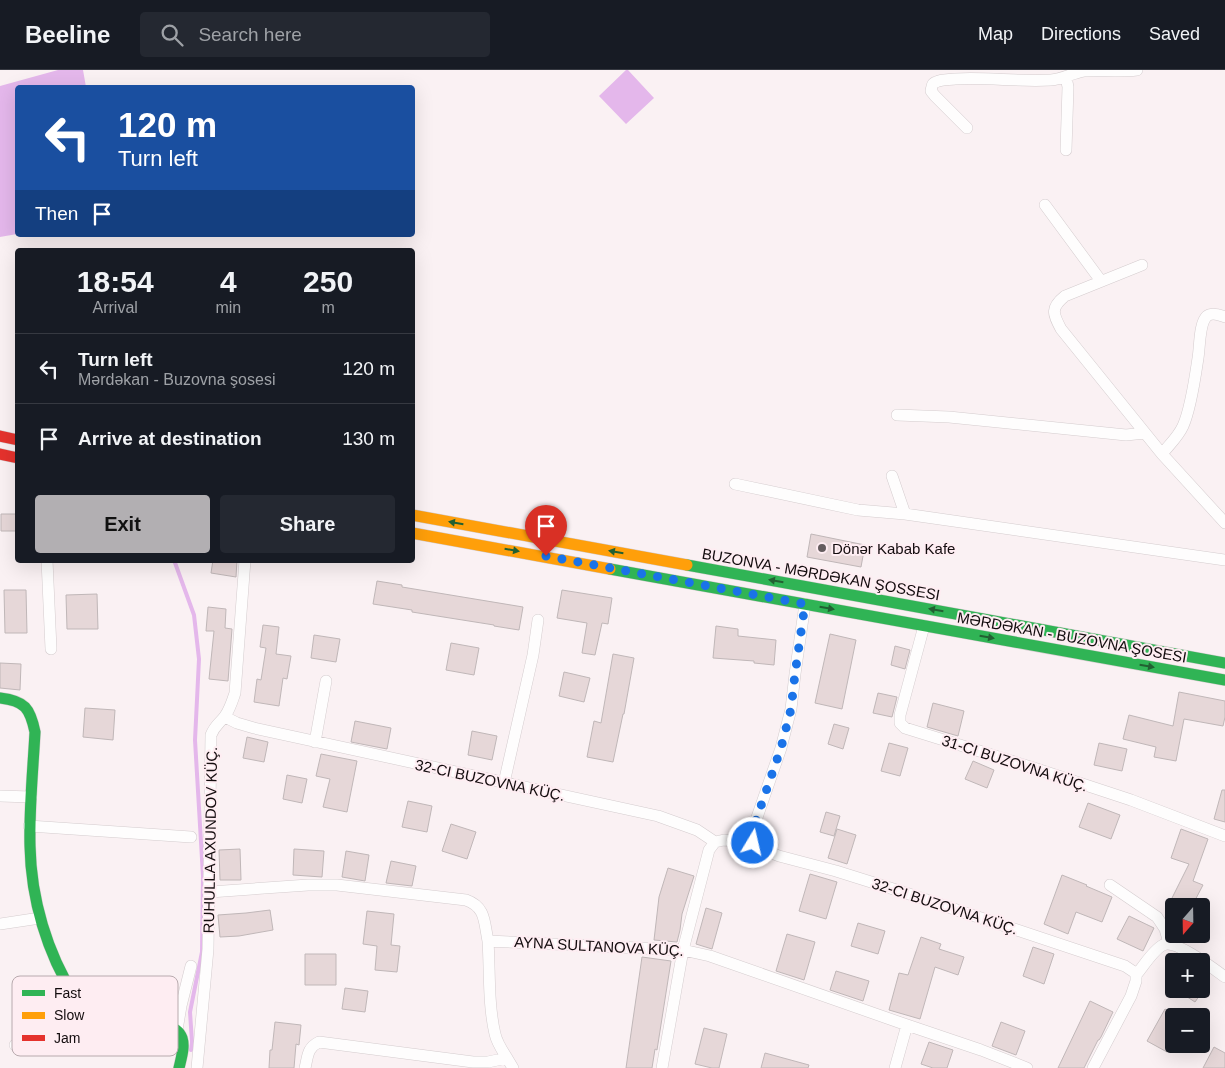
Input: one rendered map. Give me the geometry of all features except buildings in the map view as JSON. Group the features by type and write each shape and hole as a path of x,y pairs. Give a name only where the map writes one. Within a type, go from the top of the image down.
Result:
{"main road":[{"path":"0,436 15,439"},
{"path":"0,454 15,457"},
{"name":"BUZONVA - MƏRDƏKAN ŞOSSESI","path":"415,517 1225,663"},
{"name":"MƏRDƏKAN - BUZOVNA ŞOSESI","path":"415,534 1225,680"},
{"path":"0,698 16,700 24,704 33,719 30,826 32,881 40,918 64,976"},
{"path":"178,1031 182,1036 183,1042 179,1068"}],"street":[{"path":"967,128 931,91 934,82 1014,75 1048,80 1090,71 1137,70"},
{"path":"1066,77 1068,87 1066,150"},
{"path":"1044,206 1101,281"},
{"path":"1142,265 1065,296 1058,302 1054,314 1061,330 1162,454 1225,524"},
{"path":"1162,454 1182,428 1186,416 1205,317 1210,314 1218,314 1225,317"},
{"path":"897,415 950,417 1126,435 1145,433"},
{"path":"892,476 905,514"},
{"path":"735,484 858,510 905,514 1225,560"},
{"path":"47,563 51,649"},
{"name":"RUHULLA AXUNDOV KÜÇ.","path":"197,1068 208,949 211,735 214,728 231,706 235,694 245,563"},
{"path":"753,843 754,826 781,748 791,709 805,604"},
{"path":"504,783 538,620"},
{"name":"31-CI BUZOVNA KÜÇ.","path":"924,626 900,715 900,723 905,728 1122,797 1225,836"},
{"path":"315,742 326,680"},
{"name":"32-CI BUZOVNA KÜÇ.","path":"224,717 254,728 315,742 658,816 696,830 715,842 724,840 753,843 779,856 836,871 906,893 1125,966 1136,975"},
{"path":"0,796 31,797"},
{"path":"30,826 191,837"},
{"path":"662,1068 683,950 709,850 715,842"},
{"path":"210,892 337,885 466,900 476,904 482,911 488,940 495,1035 510,1063"},
{"path":"1110,885 1157,917 1165,929 1169,944"},
{"path":"0,924 40,918"},
{"name":"AYNA SULTANOVA KÜÇ.","path":"488,940 683,950 710,956 981,1050 1027,1068"},
{"path":"1093,1068 1131,996 1136,975 1163,945 1169,944 1180,948 1225,977"},
{"path":"178,1024 191,966"},
{"path":"896,1068 907,1025"},
{"path":"305,1068 312,1046 319,1042 473,1062 510,1063"}],"shaded area":[{"path":"58,70 83,70 86,85 15,85 15,234 0,237 0,86"},
{"path":"626,70 654,98 626,124 599,96"}],"waterway":[{"path":"175,563 194,615 199,659 195,740 203,876 202,952 190,1012 191,1050"}],"traffic: fast":[{"path":"687,565 1225,663"},
{"path":"610,569 1225,680"},
{"path":"0,698 15,701 25,707 31,717 35,732 30,818 31,866 42,925 63,976"},
{"path":"178,1032 182,1038 183,1045 179,1068"}],"traffic: slow":[{"path":"415,516 687,565"},
{"path":"415,534 610,569"}],"traffic: jam":[{"path":"0,436 15,439"},
{"path":"0,454 15,457"}],"place":[{"name":"Dönər Kabab Kafe","path":"822,548"}],"route":[{"path":"546,556 805,604 787,728 754,826 753,843"}]}
